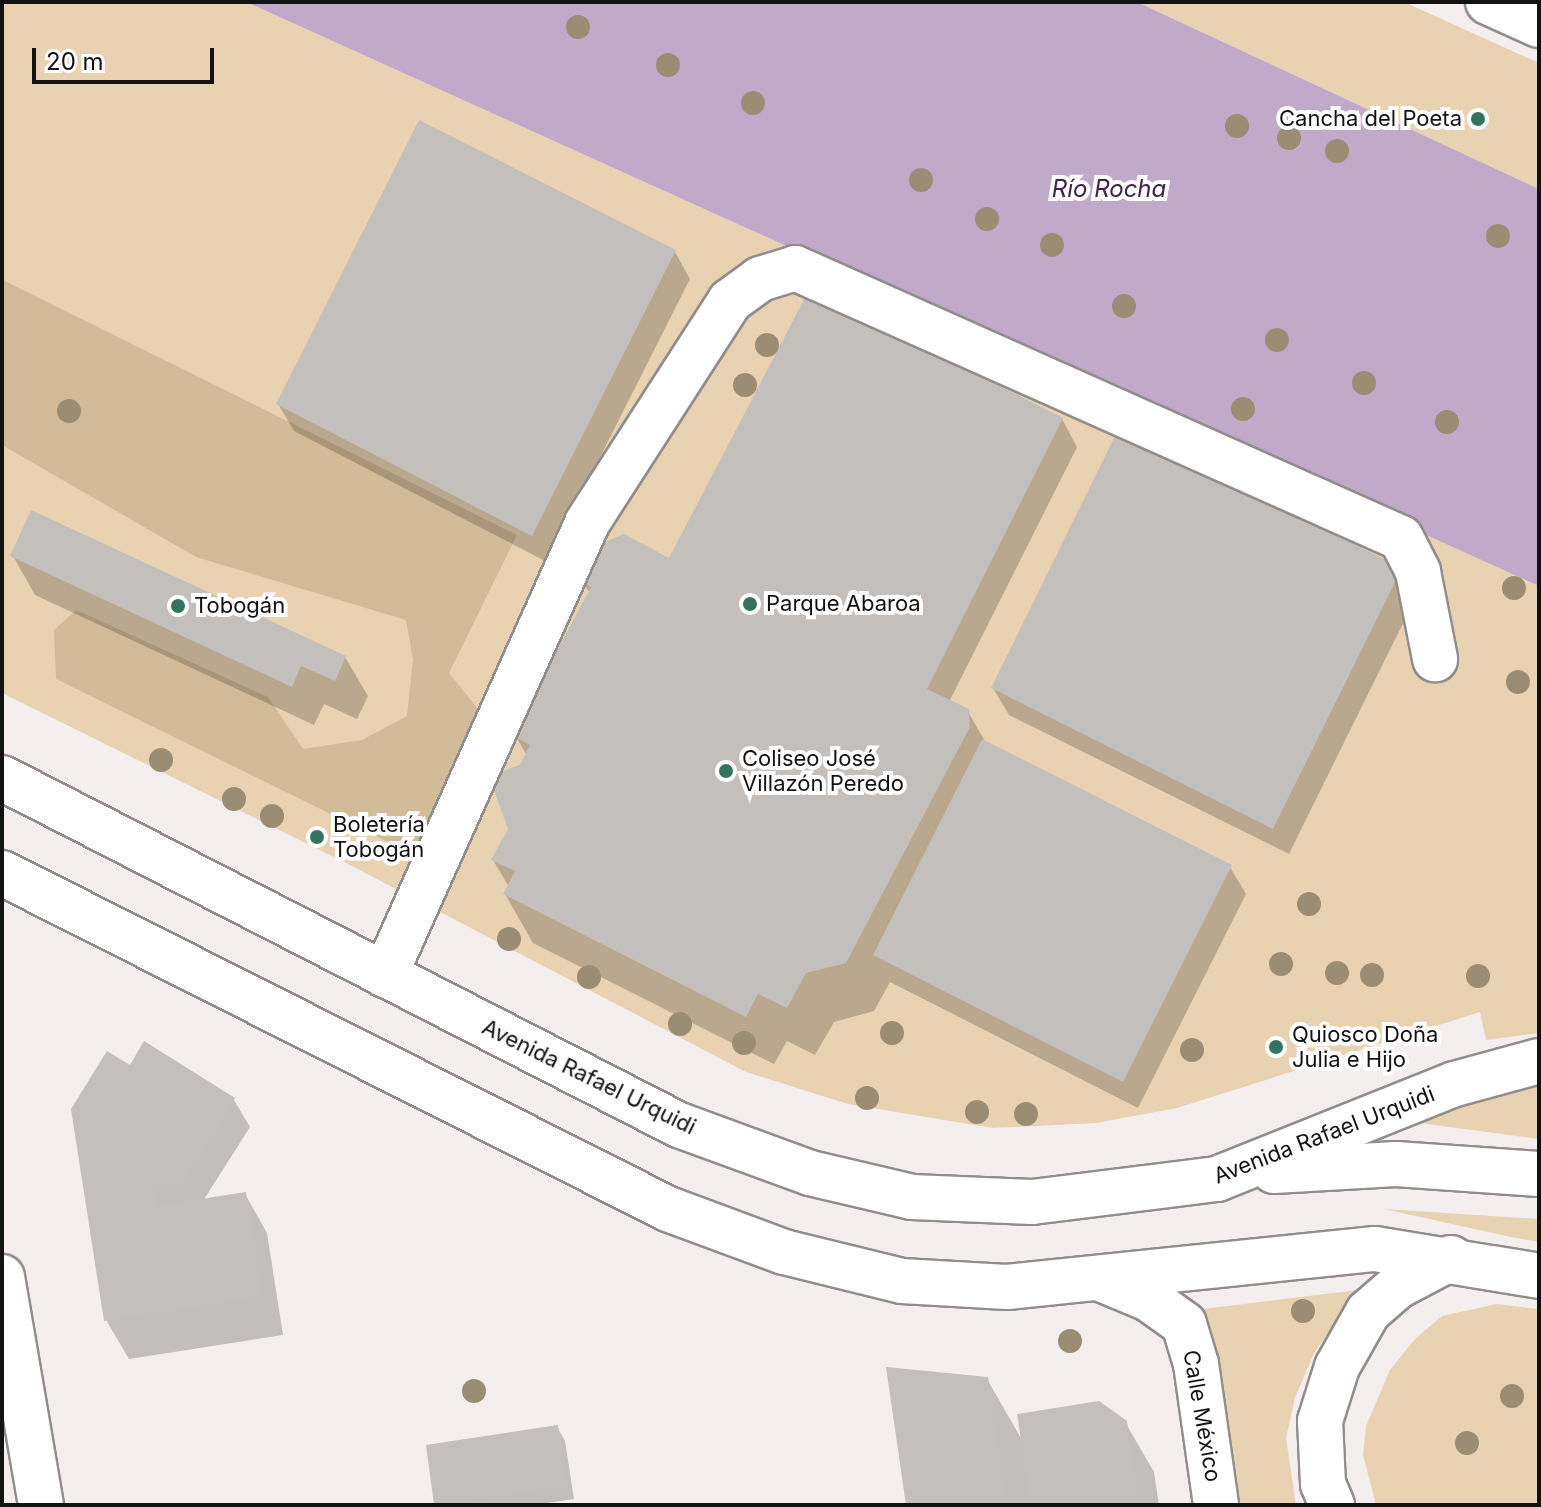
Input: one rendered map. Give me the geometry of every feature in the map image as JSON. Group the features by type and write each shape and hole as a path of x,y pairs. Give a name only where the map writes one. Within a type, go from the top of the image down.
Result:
{"main road":[{"path":"1488,2 1539,25"},
{"path":"385,975 587,523 730,301 760,279 795,268 1401,538 1418,572 1435,659"},
{"name":"Avenida Rafael Urquidi","path":"2,778 679,1125 810,1173 912,1197 1032,1202 1217,1179 1455,1084 1539,1061"},
{"path":"2,873 668,1209 784,1252 902,1281 1007,1287 1103,1280 1375,1249 1451,1258 1539,1276"},
{"path":"1217,1179 1314,1166 1396,1164 1539,1174"},
{"path":"1332,1505 1323,1484 1320,1421 1337,1367 1368,1312 1398,1286 1451,1258"},
{"path":"2,1277 41,1505"},
{"name":"Calle México","path":"1103,1280 1149,1299 1184,1324 1196,1364 1216,1505"}],"shaded area":[{"path":"2,2 246,2 1539,586 1539,1033 1486,1040 1480,1012 1177,1108 1096,1123 993,1128 848,1104 746,1072 354,867 2,693"},
{"name":"Cancha del Poeta","path":"1137,2 1404,2 1539,63 1539,189"},
{"path":"3,280 517,535 449,673 491,725 418,857 56,679 54,630 76,610 268,697 303,749 362,740 407,716 413,659 406,620 196,557 2,445"},
{"path":"1539,1082 1539,1139 1405,1121"},
{"path":"1384,1209 1539,1219 1539,1242 1511,1237"},
{"path":"1358,1290 1314,1353 1295,1398 1286,1438 1296,1505 1240,1505 1219,1364 1203,1309"},
{"path":"1497,1304 1539,1309 1539,1505 1376,1505 1363,1455 1366,1426 1390,1370 1415,1339 1442,1316"}],"water":[{"name":"Río Rocha","path":"246,2 1137,2 1539,189 1539,586"}],"building":[{"path":"419,120 676,250 532,536 276,404"},
{"name":"Coliseo José Villazón Peredo","path":"809,290 1063,418 927,689 969,709 970,727 846,963 806,973 787,1008 758,994 746,1017 503,894 515,871 491,860 508,829 489,776 520,765 530,745 512,735 591,587 580,581 600,544 624,534 669,558"},
{"path":"1119,428 1402,568 1273,829 991,688"},
{"name":"Tobogán","path":"31,510 346,656 335,681 301,666 292,687 10,556"},
{"path":"982,739 1232,865 1123,1082 873,955"},
{"path":"144,1041 235,1098 183,1182 154,1186 156,1206 246,1192 262,1296 104,1321 71,1109 107,1051 130,1065"},
{"path":"886,1367 988,1377 1006,1505 906,1505"},
{"path":"1099,1401 1127,1421 1140,1505 1031,1505 1017,1414"},
{"path":"558,1425 567,1486 434,1505 426,1445"}],"place":[{"name":"Cancha del Poeta","path":"1478,119"},
{"name":"Parque Abaroa","path":"750,604"},
{"name":"Tobogán","path":"178,606"},
{"name":"Coliseo José Villazón Peredo","path":"726,771"},
{"name":"Boletería Tobogán","path":"317,837"},
{"name":"Quiosco Doña Julia e Hijo","path":"1276,1047"}]}
